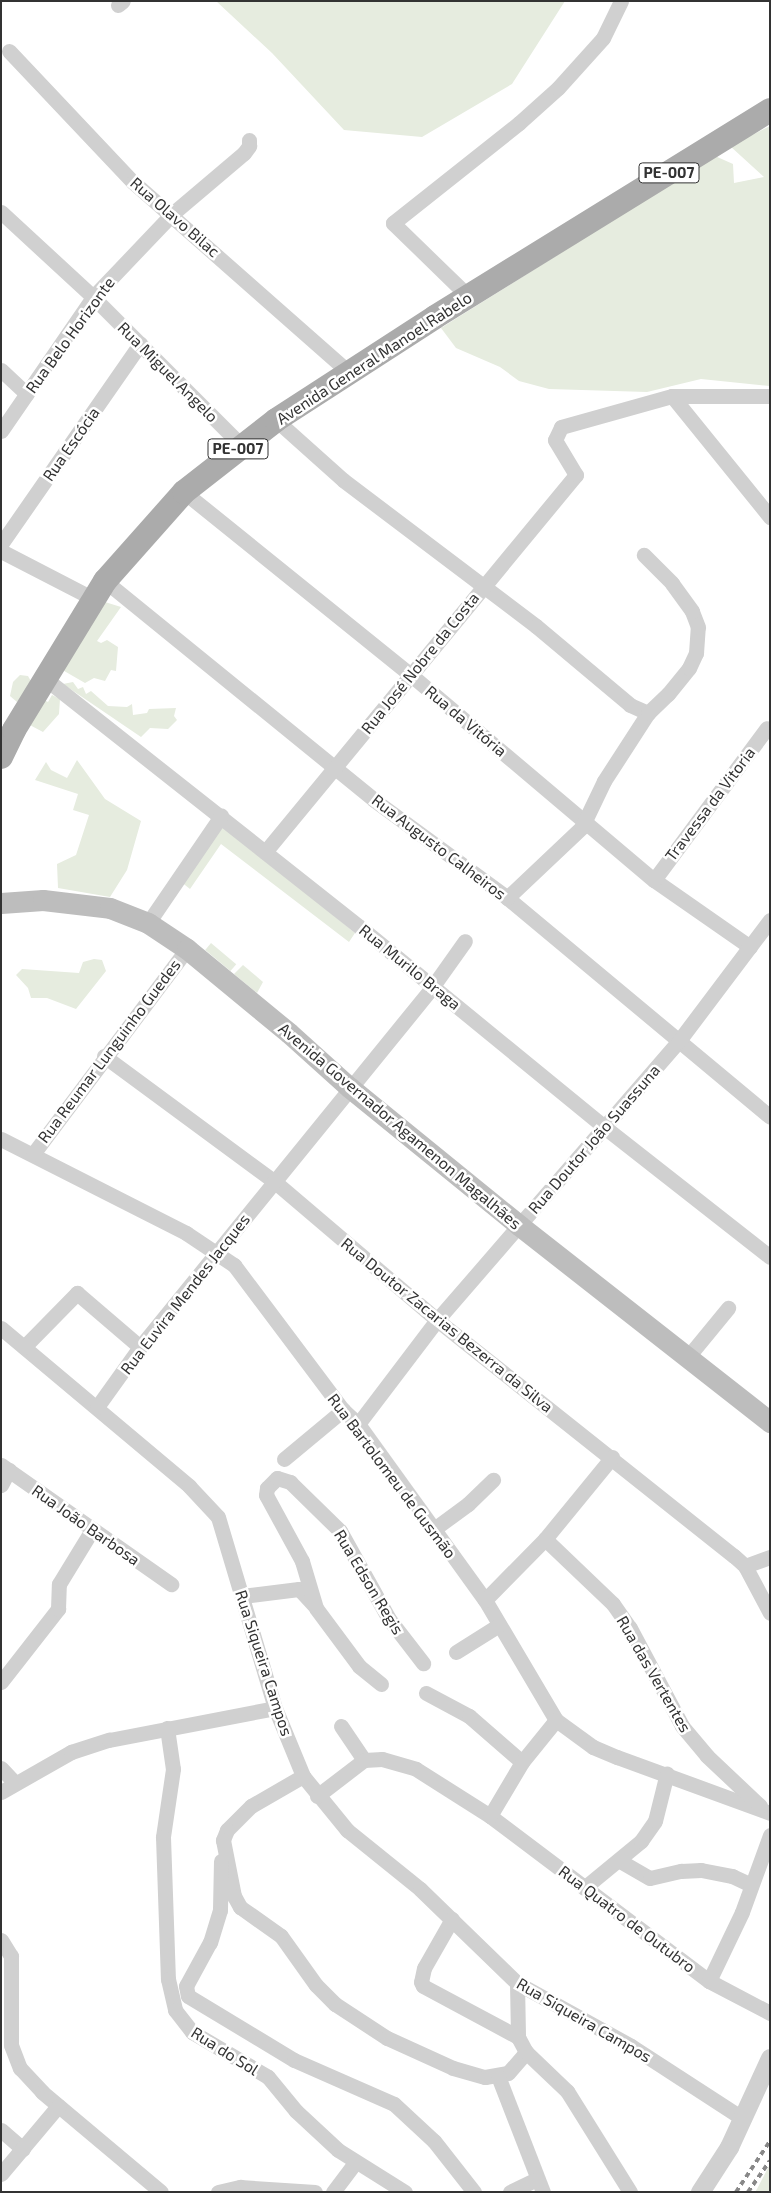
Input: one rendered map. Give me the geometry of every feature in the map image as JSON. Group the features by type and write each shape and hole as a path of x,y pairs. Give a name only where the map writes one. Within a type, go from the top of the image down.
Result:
{"main road":[{"name":"Avenida General Manoel Rabelo","path":"1,757 14,730 47,680 100,591 184,492 276,420 469,297 770,110"},
{"name":"Avenida Governador Agamenon Magalhães","path":"1,903 43,900 110,908 148,922 186,949 289,1033 349,1088 520,1226 770,1422"}],"street":[{"path":"469,297 393,223 520,123 558,88 603,38 621,1"},
{"name":"Rua Olavo Bilac","path":"9,50 133,182 172,214 350,373"},
{"name":"Rua Belo Horizonte","path":"1,431 93,297 172,214 244,153 249,146 249,140"},
{"name":"Rua Miguel Angelo","path":"1,212 93,297 242,446"},
{"name":"Rua Escócia","path":"1,544 140,344"},
{"path":"1,370 27,394"},
{"path":"672,396 770,396"},
{"path":"672,396 770,517"},
{"name":"Rua José Nobre da Costa","path":"265,852 576,475 555,440 561,427 672,396"},
{"path":"276,420 343,480 550,637 630,706 648,713"},
{"name":"Rua da Vitória","path":"184,492 411,675 654,880 750,947"},
{"name":"Rua Augusto Calheiros","path":"1,551 100,591 335,767 403,822 507,898 770,1117"},
{"path":"507,898 585,822 604,782 648,713 658,706 689,668 699,640 698,627 684,598 644,555"},
{"name":"Rua Murilo Braga","path":"47,680 221,816 433,986 603,1126 770,1257"},
{"name":"Travessa da Vitoria","path":"654,880 767,728"},
{"path":"148,922 221,816"},
{"name":"Rua Doutor João Suassuna","path":"358,1424 437,1320 520,1226 603,1126 678,1042 770,920"},
{"name":"Rua Euvira Mendes Jacques","path":"97,1407 140,1347 433,986 465,941"},
{"name":"Rua Reumar Lunguinho Guedes","path":"32,1154 186,949"},
{"name":"Rua Doutor Zacarias Bezerra da Silva","path":"104,1056 275,1182 437,1320 612,1456 745,1566 770,1613"},
{"name":"Rua Bartolomeu de Gusmão","path":"1,1139 217,1250 253,1288 343,1410 358,1424 434,1529 485,1600 556,1720 593,1747 766,1811"},
{"path":"24,1347 77,1293 140,1347"},
{"path":"687,1358 728,1308"},
{"name":"Rua Siqueira Campos","path":"1,1328 97,1407 206,1502 218,1518 275,1708 303,1776 317,1796 347,1830 452,1919 517,1983 616,2037 742,2118"},
{"path":"284,1459 343,1410"},
{"path":"485,1600 545,1539 612,1456"},
{"path":"1,1485 5,1468"},
{"name":"Rua João Barbosa","path":"5,1468 171,1584"},
{"name":"Rua Edson Regis","path":"316,1608 302,1561 266,1495 267,1488 277,1478 290,1482 340,1531 389,1619 423,1663"},
{"path":"434,1529 468,1504 493,1480"},
{"path":"1,1682 58,1609 59,1584 92,1530"},
{"name":"Rua das Vertentes","path":"545,1539 613,1604 630,1628 651,1672 686,1731 766,1811"},
{"path":"745,1566 770,1557"},
{"path":"242,1596 298,1588 316,1608 359,1666 381,1684"},
{"path":"456,1652 499,1625"},
{"path":"426,1693 469,1716 522,1762"},
{"path":"1,1792 14,1782 71,1752 109,1740 275,1708"},
{"path":"490,1816 522,1762 556,1720"},
{"path":"317,1796 364,1760 341,1726"},
{"name":"Rua do Sol","path":"167,1728 172,1769 162,1837 168,1979 175,2010 192,2032 268,2077 318,2134 355,2162 405,2192"},
{"name":"Rua Quatro de Outubro","path":"364,1760 382,1759 416,1769 490,1816 709,1981 770,2012"},
{"path":"1,1768 14,1782"},
{"path":"584,1888 620,1861 642,1841 654,1821 667,1773"},
{"path":"303,1776 251,1806 234,1820 223,1840 220,1910 210,1942 186,1986 188,1996 294,2060 394,2104 434,2140 474,2192"},
{"path":"709,1981 752,1885 770,1835"},
{"path":"223,1840 237,1902 247,1914 281,1936 316,1985 335,2004 387,2038 471,2074 498,2076 508,2073 526,2052"},
{"path":"620,1861 650,1878 681,1871 701,1870 732,1876 752,1885"},
{"path":"452,1919 424,1968 421,1982 423,1986 518,2037"},
{"path":"1,1940 11,1956 13,2056 31,2081 58,2106 161,2192"},
{"path":"517,1983 518,2037 526,2052 567,2092 630,2192"},
{"path":"700,2192 729,2147 770,2058"},
{"path":"498,2076 539,2186 510,2192"},
{"path":"1,2174 58,2106"},
{"path":"1,2130 23,2149"},
{"path":"333,2192 355,2162"},
{"path":"218,2192 240,2187 315,2192"}],"shaded area":[{"path":"216,1 565,1 512,84 422,137 344,130 272,53"},
{"path":"770,126 770,386 701,379 647,392 549,389 519,381 500,367 456,348 441,328 715,156 733,164 734,183 764,177 730,146"},
{"path":"105,602 121,607 97,641 101,643 107,640 118,647 116,671 111,670 105,681 94,678 85,683 59,668"},
{"path":"20,675 28,676 32,683 17,702 10,696 13,682"},
{"path":"73,682 78,689 83,687 86,694 91,691 108,706 127,707 132,704 133,715 147,713 149,709 176,708 174,716 177,720 168,729 150,728 141,737 63,684"},
{"path":"52,695 60,699 59,714 43,732 26,723 40,698 48,702"},
{"path":"77,760 105,799 141,821 127,870 110,897 58,888 57,864 76,855 89,815 73,810 78,794 35,780 46,762 51,770 67,778"},
{"path":"220,822 355,933 349,942 221,844 190,889 180,881"},
{"path":"211,943 236,964 230,971 205,950"},
{"path":"94,959 102,960 106,971 76,1009 47,998 31,998 28,988 16,975 22,969 79,973 83,962"},
{"path":"243,965 263,982 257,993 234,974"},
{"path":"770,2164 770,2192 755,2192 757,2189"}],"railway":[{"path":"736,2192 770,2141"},
{"path":"748,2192 770,2161"}]}
